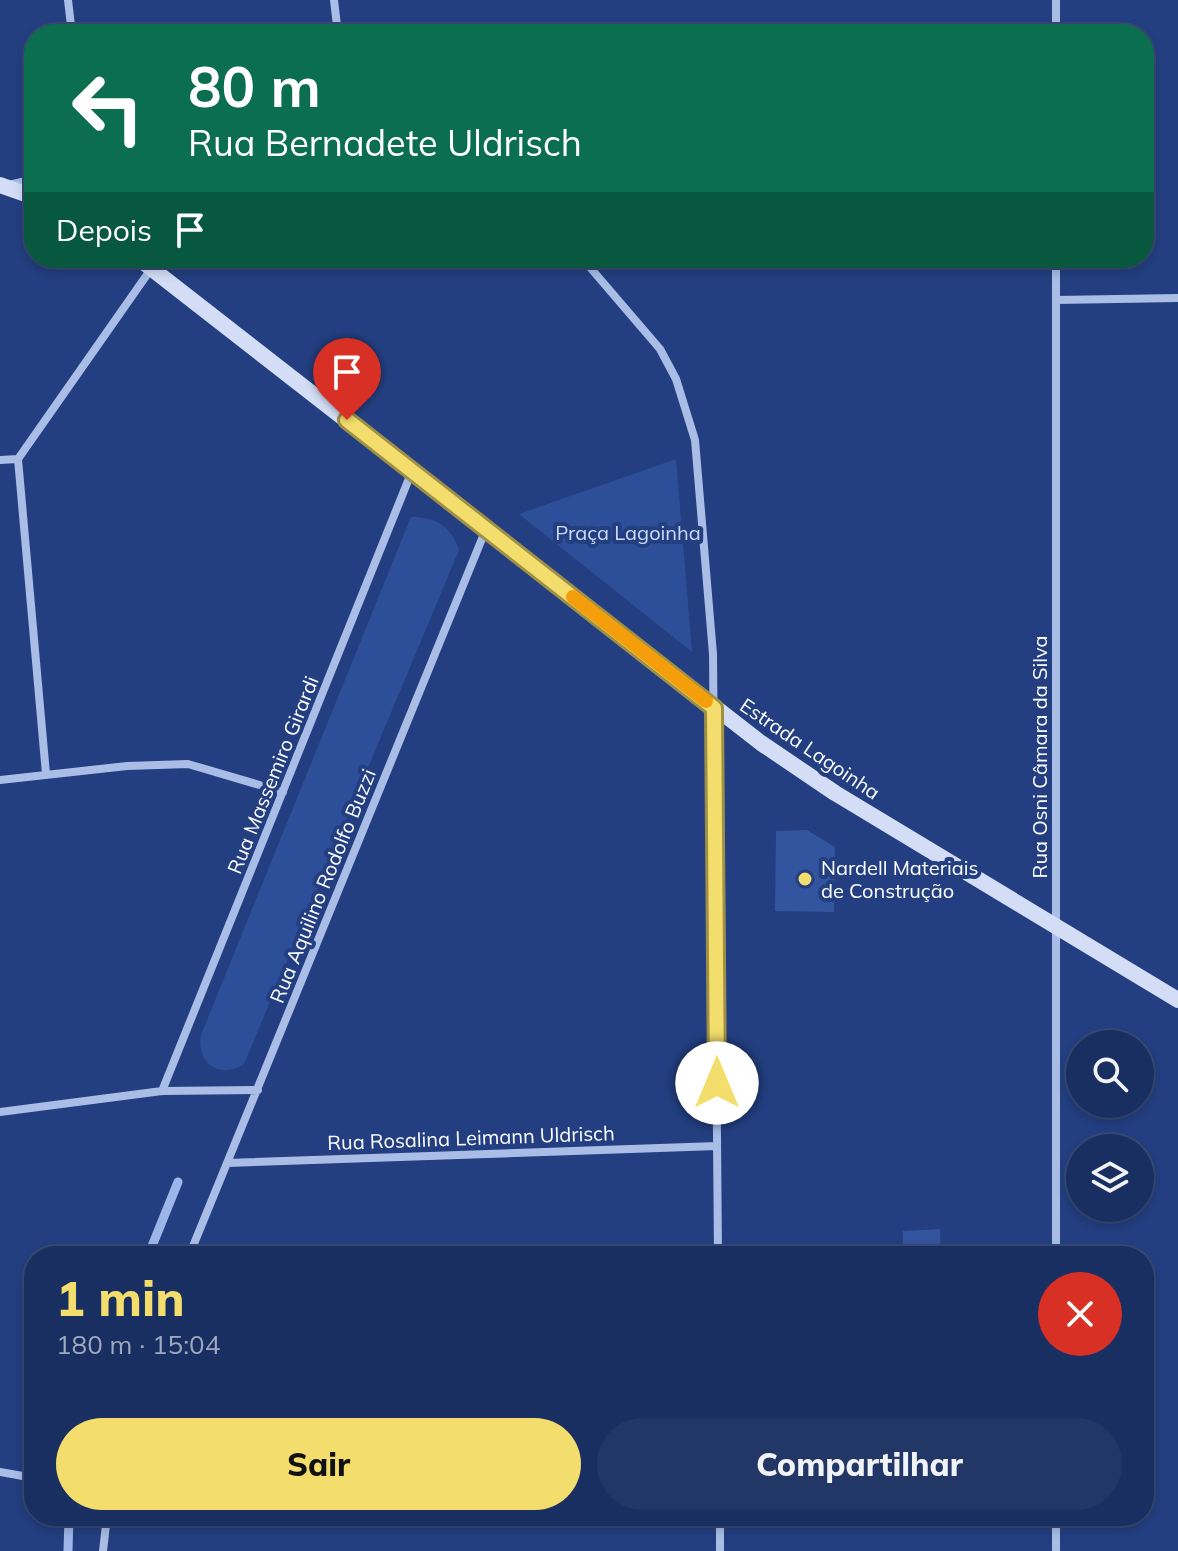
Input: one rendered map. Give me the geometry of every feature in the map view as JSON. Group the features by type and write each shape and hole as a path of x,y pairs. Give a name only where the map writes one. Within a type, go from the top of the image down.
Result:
{"main road":[{"path":"2,186 24,194"},
{"path":"152,269 714,708"},
{"name":"Estrada Lagoinha","path":"714,708 835,793 1178,1000"}],"street":[{"path":"68,0 71,24"},
{"path":"334,0 337,24"},
{"path":"1056,0 1056,24"},
{"path":"2,186 24,181"},
{"name":"Estrada Lagoinha","path":"591,268 660,349 686,405 700,480 712,611 714,708"},
{"name":"Rua Osni Câmara da Silva","path":"1056,268 1056,1246"},
{"path":"46,774 18,459 152,269"},
{"path":"1056,300 1178,298"},
{"path":"0,460 18,459"},
{"name":"Rua Massemiro Girardi","path":"162,1091 412,470"},
{"name":"Rua Aquilino Rodolfo Buzzi","path":"193,1246 487,528"},
{"path":"714,708 718,1246"},
{"path":"0,780 127,766 188,764 283,792"},
{"path":"0,1112 162,1091 258,1090"},
{"name":"Rua Rosalina Leimann Uldrisch","path":"227,1163 717,1146"},
{"path":"0,1472 24,1476"},
{"path":"103,1551 106,1526"},
{"path":"720,1526 720,1551"},
{"path":"1056,1526 1056,1551"}],"green space":[{"name":"Praça Lagoinha","path":"676,459 692,652 519,514"},
{"path":"411,517 441,524 452,535 459,550 244,1064 219,1069 206,1061 202,1054 201,1035"}],"building":[{"name":"Nardell Materiais de Construção","path":"807,830 835,847 834,912 775,911 776,831"},
{"path":"940,1229 941,1246 903,1246 903,1231"}],"waterway":[{"path":"152,1246 178,1182"},
{"path":"68,1551 69,1526"}],"slow traffic":[{"path":"573,597 706,701"}],"place":[{"name":"Nardell Materiais de Construção","path":"805,879"}],"route":[{"path":"347,420 714,708 717,1083"}]}
